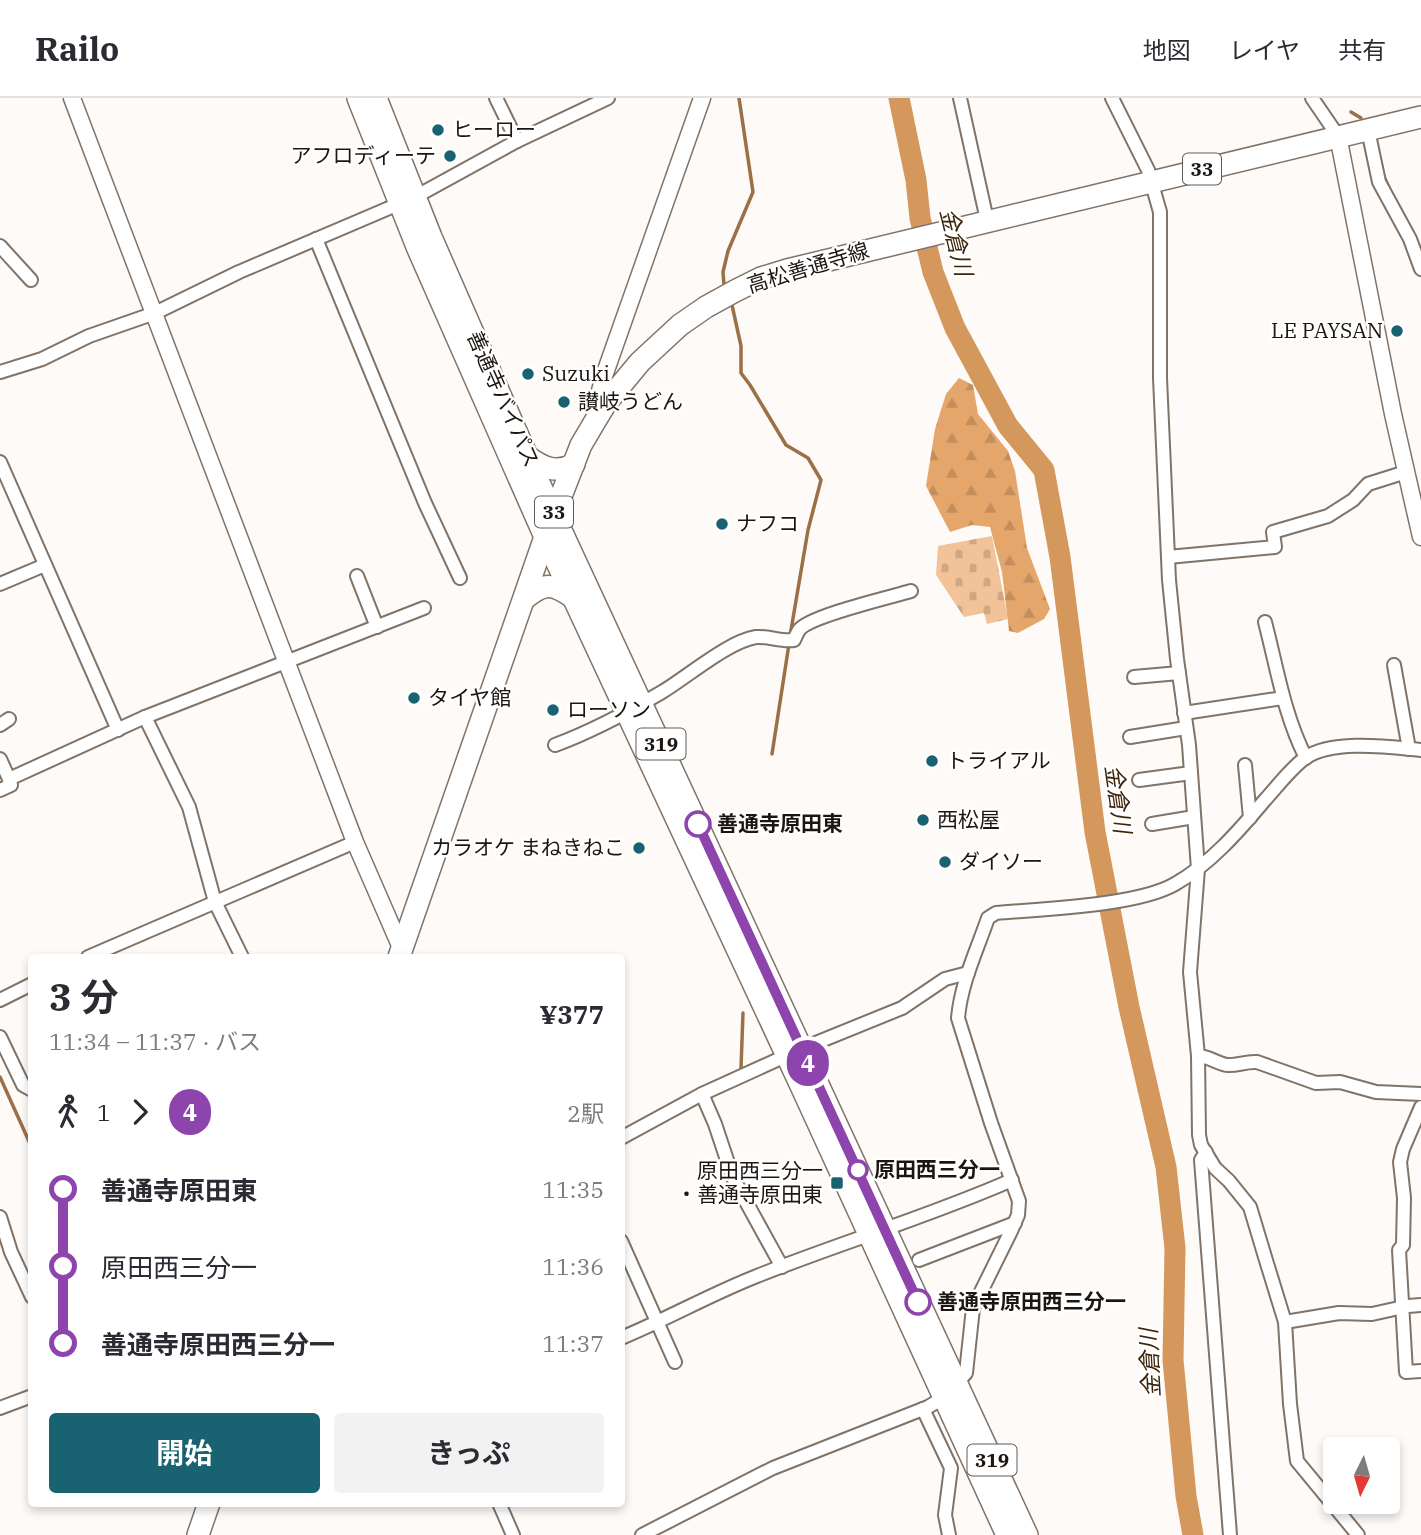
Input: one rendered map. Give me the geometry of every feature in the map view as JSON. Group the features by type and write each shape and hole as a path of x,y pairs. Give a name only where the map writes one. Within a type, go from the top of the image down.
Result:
{"main road":[{"name":"善通寺バイパス","path":"358,98 554,514 634,707 950,1392 1007,1535"},
{"name":"善通寺バイパス","path":"376,98 407,200 545,537 574,598 634,707"},
{"name":"高松善通寺線","path":"400,954 545,537 581,445 598,415 659,342 706,307 761,278 985,220 1421,117"},
{"path":"528,457 548,469 561,469 574,464"},
{"path":"524,599 540,587 549,586 560,588 574,598"},
{"name":"善通寺バイパス","path":"950,1392 1027,1535"},
{"path":"198,1535 208,1507"}],"street":[{"path":"72,98 400,954"},
{"path":"496,98 517,142"},
{"path":"0,372 42,359 89,336 155,313 239,272 407,200 608,98"},
{"path":"598,415 598,398 614,346 702,98"},
{"path":"960,98 985,220"},
{"path":"1112,98 1138,146 1152,181 1160,212 1160,378 1168,557 1191,773 1198,869 1190,972 1198,1056 1199,1135 1215,1168 1235,1187 1250,1207 1285,1322 1297,1461 1358,1535"},
{"path":"1312,98 1338,136 1421,537"},
{"path":"1368,130 1379,182 1410,239 1421,269"},
{"path":"316,239 425,503 460,578"},
{"path":"0,246 32,280"},
{"path":"614,346 618,361 622,364 631,366 640,362"},
{"path":"0,462 118,730"},
{"path":"1168,557 1275,547 1273,532 1328,516 1353,500 1368,484 1406,472"},
{"path":"0,584 45,565"},
{"path":"357,576 377,627"},
{"path":"555,745 615,719 734,645 757,637 790,640 799,629 843,609 911,591"},
{"path":"9,779 145,717 424,608"},
{"path":"1265,622 1283,698 1296,739 1306,758"},
{"path":"642,1535 774,1468 923,1409 950,1392 966,1373 973,1308 1014,1223 1019,1201 961,1032 959,1004 988,918 996,913 1138,897 1172,886 1198,869 1233,836 1306,758 1326,750 1348,747 1415,750 1394,665"},
{"path":"1134,677 1179,673"},
{"path":"1184,713 1283,698"},
{"path":"145,717 189,807 215,902 241,954"},
{"path":"1130,737 1186,728"},
{"path":"0,759 11,785 0,790"},
{"path":"1245,765 1250,818"},
{"path":"1139,780 1191,773"},
{"path":"1152,824 1194,817"},
{"path":"95,954 355,842"},
{"path":"625,1136 702,1094 902,1007 945,979 968,973"},
{"path":"0,1000 28,987"},
{"path":"0,1037 23,1085 28,1088"},
{"path":"1198,1056 1229,1065 1257,1062 1316,1083 1340,1082 1376,1092 1421,1094"},
{"path":"702,1094 733,1178 782,1267"},
{"path":"1421,1107 1400,1162 1404,1217 1403,1245 1399,1250 1406,1372 1421,1371"},
{"path":"1206,1152 1200,1160 1230,1535"},
{"path":"625,1336 756,1276 914,1220 1012,1180"},
{"path":"0,1217 11,1252 28,1288"},
{"path":"919,1259 1014,1223"},
{"path":"625,1250 675,1362"},
{"path":"1285,1322 1339,1313 1372,1314 1421,1305"},
{"path":"0,1408 28,1398"},
{"path":"923,1409 951,1468 945,1516 949,1535"},
{"path":"501,1507 513,1535"},
{"path":"1227,1521 1238,1535"}],"green space":[{"path":"959,378 973,385 978,414 1008,451 1015,471 1027,548 1050,609 1044,619 1018,633 1009,631 1002,572 990,527 972,525 950,532 926,486 935,429 946,394"},
{"path":"992,536 1008,619 987,624 984,613 964,617 936,575 938,546"}],"waterway":[{"path":"724,285 723,272 728,251 753,192 739,98"},
{"name":"金倉川","path":"899,98 916,180 920,218 933,272 955,328 1008,426 1044,470 1060,557 1095,832 1129,1007 1166,1167 1175,1248 1173,1360 1186,1496 1193,1535"},
{"path":"1351,112 1361,118"},
{"path":"1382,172 1390,190"},
{"path":"732,305 741,346 741,373 786,445 808,458 821,480 808,530 790,636"},
{"path":"772,754 789,644"},
{"path":"741,1068 743,1013"},
{"path":"0,1077 28,1139"}],"bus line":[{"name":"4","path":"698,824 918,1302"}],"place":[{"name":"ヒーロー","path":"438,130"},
{"name":"アフロディーテ","path":"450,156"},
{"name":"LE PAYSAN","path":"1397,331"},
{"name":"Suzuki","path":"528,374"},
{"name":"讃岐うどん","path":"564,402"},
{"name":"ナフコ","path":"722,524"},
{"name":"タイヤ館","path":"414,698"},
{"name":"ローソン","path":"553,710"},
{"name":"トライアル","path":"932,761"},
{"name":"西松屋","path":"923,820"},
{"name":"善通寺原田東","path":"698,824"},
{"name":"カラオケ まねきねこ","path":"639,848"},
{"name":"ダイソー","path":"945,862"},
{"name":"原田西三分一","path":"858,1170"},
{"name":"原田西三分一 ・善通寺原田東","path":"837,1183"},
{"name":"善通寺原田西三分一","path":"918,1302"}]}
